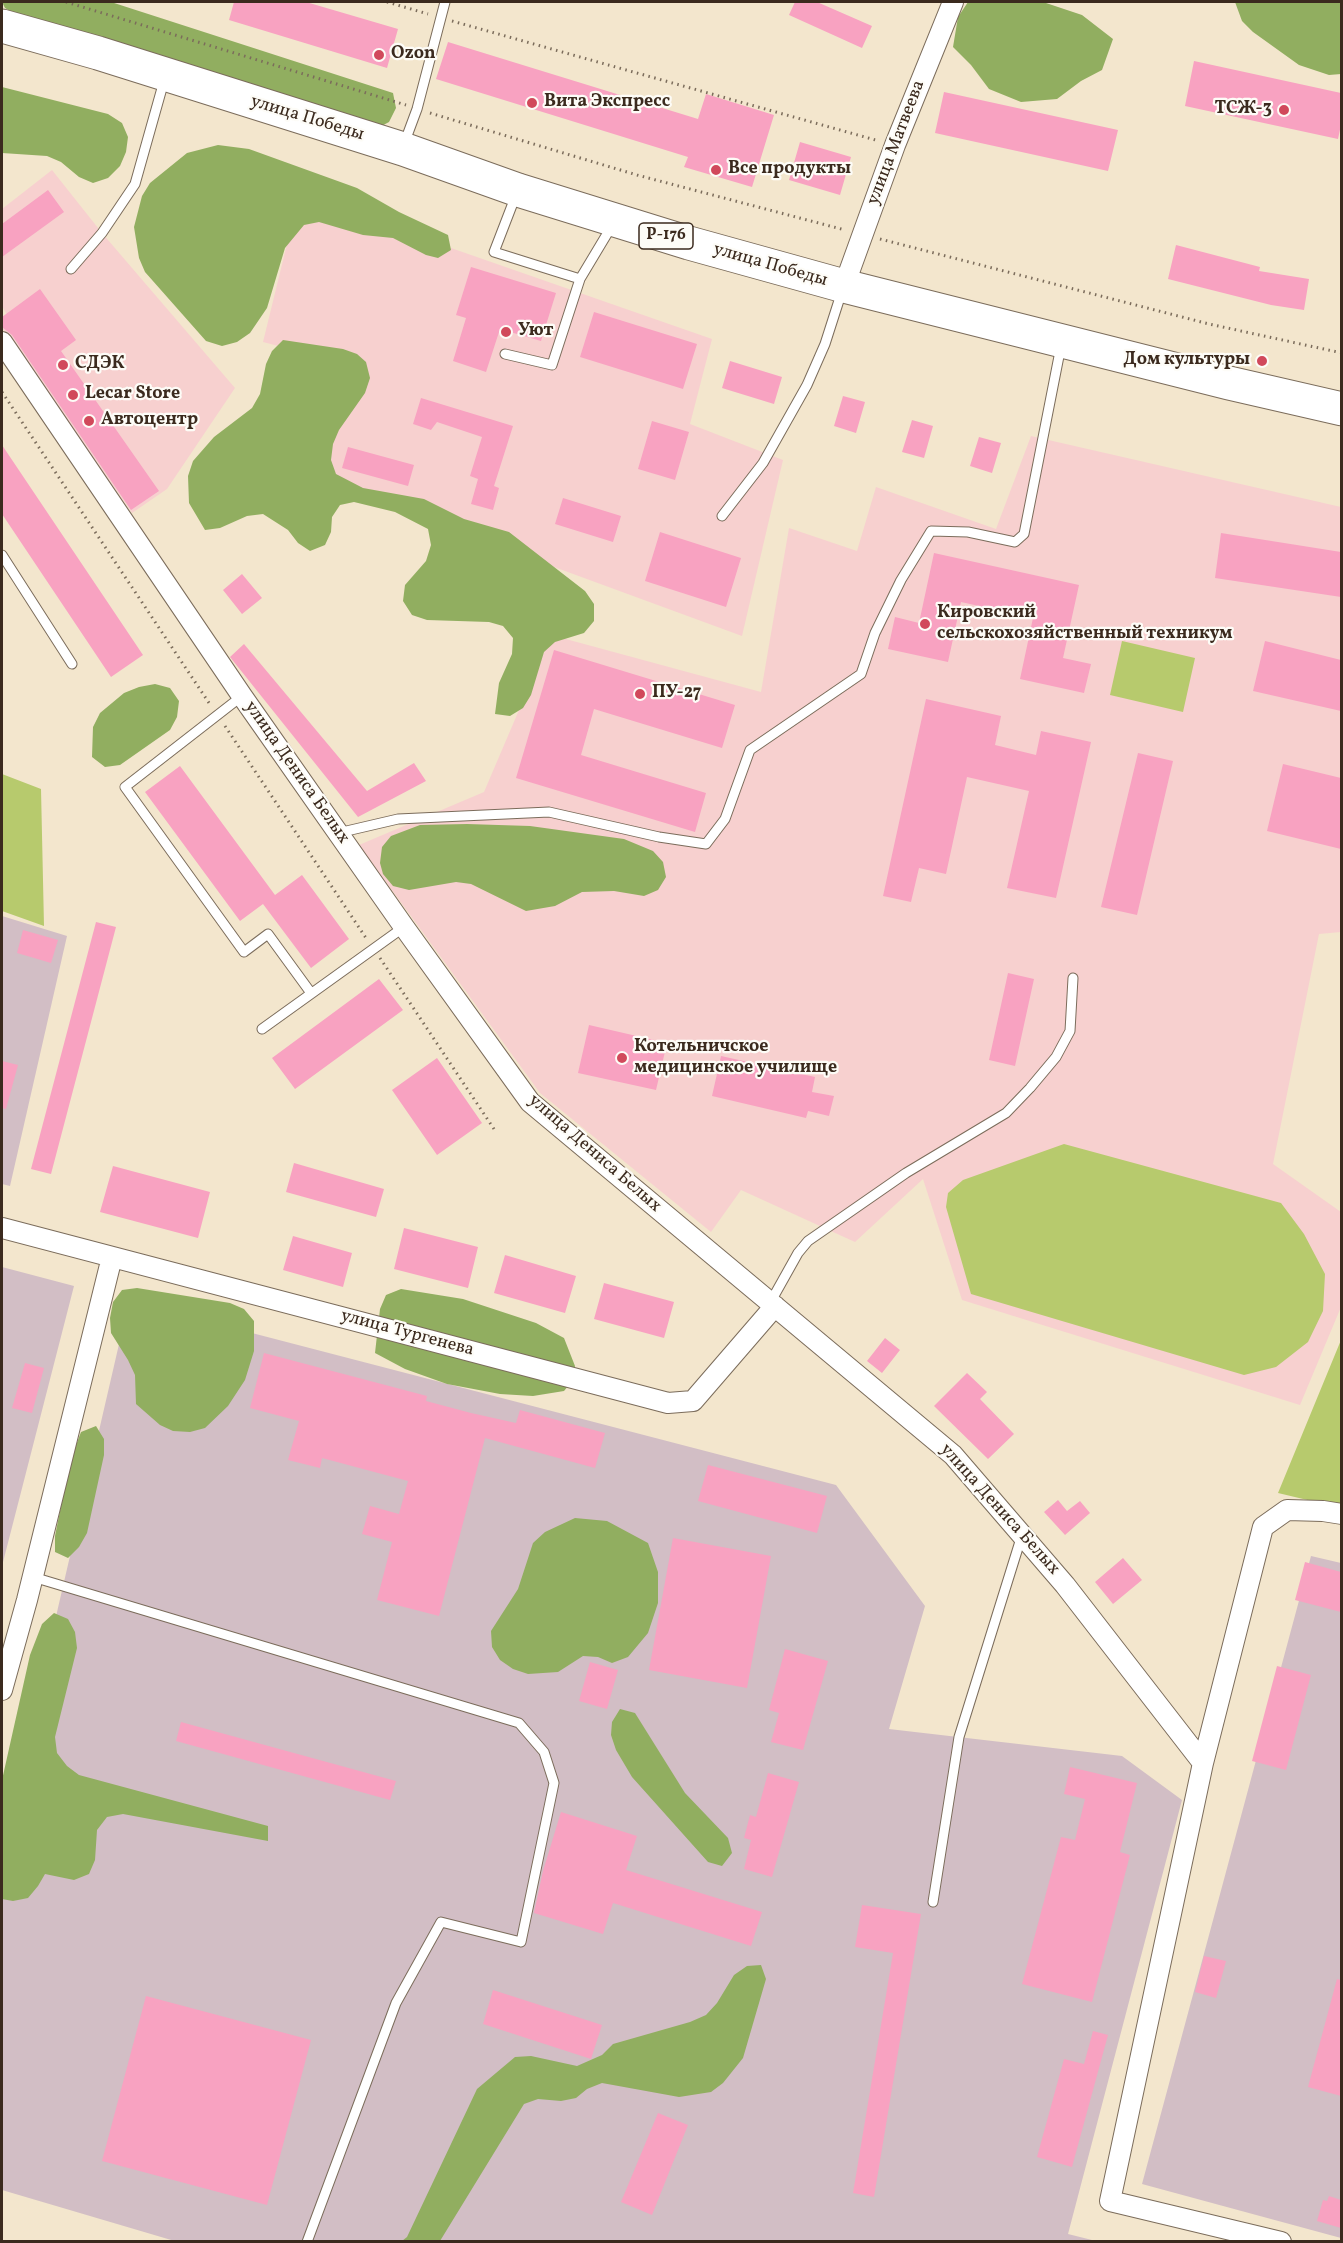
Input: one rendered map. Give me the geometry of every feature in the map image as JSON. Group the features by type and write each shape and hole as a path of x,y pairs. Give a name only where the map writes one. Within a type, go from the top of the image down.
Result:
{"highway":[{"name":"улица Победы","path":"2,26 98,53 403,149 518,190 689,243 844,286 1341,409"}],"street":[{"name":"улица Матвеева","path":"844,286 895,145 953,2"},
{"name":"улица Дениса Белых","path":"2,342 242,696 530,1102 953,1455 1065,1585 1203,1763"},
{"name":"улица Тургенева","path":"2,1228 668,1402 693,1401 772,1305"},
{"path":"2,1690 33,1577 112,1257"},
{"path":"1281,2241 1110,2201 1203,1763 1263,1527 1287,1510 1341,1514"}],"lane":[{"path":"403,149 417,108 445,2"},
{"path":"70,269 102,233 135,184 166,76"},
{"path":"518,190 494,252 580,279"},
{"path":"505,354 552,364 580,279 616,220"},
{"path":"722,516 763,463 807,385 825,344 844,286"},
{"path":"338,833 398,819 549,812 658,837 706,844 725,819 750,750 861,674 880,622 901,580 931,531 968,532 1015,542 1024,534 1062,340"},
{"path":"2,555 72,664"},
{"path":"242,696 125,787 244,952 268,934 311,993"},
{"path":"262,1029 404,927"},
{"path":"772,1305 798,1253 808,1240 906,1173 1006,1113 1030,1088 1056,1058 1070,1031 1073,978"},
{"path":"933,1902 959,1737 1022,1535"},
{"path":"33,1577 519,1723 544,1752 554,1783 521,1942 441,1922 396,2003 307,2241"}],"path":[{"path":"66,2 637,175 1209,324 1341,353"},
{"path":"387,2 895,145"},
{"path":"2,392 494,1129"}],"shaded area":[{"path":"52,170 102,233 235,388 167,489 132,513 2,328 2,320 7,315 2,306 2,209"},
{"path":"299,195 712,339 690,424 783,460 742,636 320,481 355,366 263,342"},
{"path":"1031,436 1341,507 1341,932 1319,934 1273,1164 1341,1212 1341,1307 1300,1405 962,1300 923,1179 855,1242 741,1190 711,1232 540,1093 359,845 484,792 551,635 761,692 789,528 857,551 876,487 996,529"},
{"path":"2,916 67,936 10,1186 2,1184"},
{"path":"2,1267 74,1286 2,1566"},
{"path":"129,1301 836,1485 925,1606 889,1729 1122,1756 1182,1800 1068,2234 1096,2241 178,2242 2,2190 2,1864 17,1785"},
{"path":"1311,1556 1341,1563 1341,2238 1142,2184"}],"green space":[{"path":"2,2 111,2 393,93 396,108 389,122 376,129 19,16 5,8"},
{"path":"968,2 1043,2 1082,15 1113,39 1102,70 1081,81 1057,99 1021,102 989,89 971,65 953,47 958,17"},
{"path":"1235,2 1341,2 1341,74 1329,75 1299,65 1253,32 1242,21"},
{"path":"2,87 108,114 122,123 128,137 126,152 120,166 108,178 93,183 79,177 61,162 47,156 2,153"},
{"path":"218,145 249,149 357,188 399,212 448,235 451,250 438,258 426,255 393,238 363,235 319,222 304,225 285,248 267,308 250,333 237,342 222,346 206,341 145,272 139,258 134,227 142,196 150,183 187,153"},
{"path":"283,340 343,349 357,354 366,362 370,378 365,393 339,430 333,444 331,460 336,474 363,488 424,499 464,519 509,532 585,591 594,604 594,621 584,633 555,642 544,652 531,695 523,708 510,716 495,714 499,683 512,654 513,638 503,626 489,622 427,620 412,615 403,601 405,585 426,561 431,545 428,529 395,512 354,502 340,505 332,517 331,532 325,545 310,551 298,543 288,530 263,514 247,516 220,528 205,530 189,503 188,476 193,461 214,437 252,408 260,394 266,364 272,351"},
{"path":"1122,641 1195,658 1183,712 1110,695"},
{"path":"155,684 170,688 179,701 177,717 170,730 120,765 105,767 92,757 93,727 100,713 124,693"},
{"path":"2,774 41,789 44,926 2,911"},
{"path":"420,825 530,826 624,839 653,851 663,862 666,877 658,890 644,896 614,891 582,892 555,906 526,911 471,884 456,882 409,890 393,886 383,874 380,863 382,847 391,836"},
{"path":"1064,1144 1281,1203 1304,1234 1325,1274 1323,1311 1308,1342 1276,1367 1244,1375 971,1294 946,1207 948,1193 963,1180"},
{"path":"137,1288 230,1303 244,1309 254,1321 254,1351 245,1380 228,1406 205,1428 190,1432 173,1431 160,1425 136,1404 135,1375 111,1333 110,1318 113,1302 122,1290"},
{"path":"401,1289 463,1299 536,1323 564,1338 575,1366 573,1380 564,1391 533,1396 500,1394 447,1384 405,1369 375,1353 380,1309 386,1295"},
{"path":"1341,1340 1341,1508 1278,1493"},
{"path":"96,1426 104,1439 104,1455 87,1533 79,1547 68,1558 55,1552 55,1536 70,1461 81,1432"},
{"path":"575,1518 607,1521 648,1543 658,1572 658,1603 648,1633 628,1657 612,1663 598,1657 583,1656 558,1672 528,1674 513,1669 500,1660 492,1647 491,1631 518,1589 533,1543 545,1532"},
{"path":"54,1613 68,1619 75,1632 77,1648 55,1737 57,1753 67,1766 79,1775 268,1826 268,1841 123,1814 107,1817 97,1830 95,1860 89,1874 74,1880 45,1874 28,1898 13,1901 2,1899 2,1780 30,1655 42,1624"},
{"path":"620,1709 635,1713 685,1793 728,1838 732,1853 722,1866 708,1862 632,1777 616,1750 611,1735 612,1722"},
{"path":"761,1965 766,1979 743,2058 723,2083 711,2092 679,2097 602,2083 587,2089 576,2098 561,2101 538,2099 524,2104 440,2241 402,2241 407,2237 477,2089 515,2057 531,2056 577,2066 602,2055 613,2044 690,2022 706,2015 717,2003 734,1975 747,1966"}],"building":[{"path":"234,2 306,2 398,29 387,68 229,20"},
{"path":"795,2 817,2 872,26 862,48 789,15"},
{"path":"448,42 698,119 706,94 774,115 752,187 684,167 688,157 436,79"},
{"path":"1194,61 1341,93 1341,125 1338,139 1185,106"},
{"path":"944,92 1118,130 1108,171 935,133"},
{"path":"800,142 851,157 840,195 789,180"},
{"path":"48,190 64,212 2,257 2,224"},
{"path":"1176,245 1260,267 1259,271 1309,279 1304,310 1271,305 1168,279"},
{"path":"471,267 556,293 541,341 500,329 486,372 453,361 466,318 456,315"},
{"name":"Автоцентр","path":"40,289 76,340 61,351 159,491 131,510 12,335 2,327 2,317"},
{"path":"594,312 697,344 683,389 580,357"},
{"path":"730,361 782,377 774,404 722,388"},
{"path":"843,396 865,402 856,433 834,426"},
{"path":"421,398 513,426 494,486 499,488 493,510 471,504 478,479 470,476 482,437 437,422 431,430 413,424"},
{"path":"912,420 933,426 924,458 902,452"},
{"path":"652,421 689,432 675,480 638,469"},
{"path":"979,437 1001,443 992,473 970,466"},
{"path":"2,445 143,655 111,677 2,514"},
{"path":"348,447 414,465 408,486 342,468"},
{"path":"563,498 621,516 613,542 555,524"},
{"path":"660,532 741,558 726,607 645,581"},
{"path":"1221,533 1341,552 1341,597 1215,578"},
{"name":"Кировский сельскохозяйственный техникум","path":"934,553 1079,585 1063,658 1091,664 1084,693 1020,679 1033,618 961,602 948,662 888,649 895,617 919,623"},
{"path":"242,574 262,598 242,614 223,590"},
{"path":"1265,641 1341,660 1341,711 1253,691"},
{"path":"244,644 367,791 414,763 426,781 358,817 230,657"},
{"path":"554,650 735,705 722,748 594,709 581,755 706,793 695,832 516,778"},
{"path":"926,699 1001,716 995,745 1036,755 1041,731 1091,742 1056,898 1007,888 1029,791 967,777 946,874 919,868 911,902 883,896"},
{"path":"1138,753 1173,761 1137,915 1101,907"},
{"path":"1283,764 1341,778 1341,849 1267,831"},
{"path":"180,766 275,895 302,875 349,939 311,968 263,904 240,921 145,792"},
{"path":"96,922 116,927 51,1174 31,1169"},
{"path":"23,930 58,940 51,963 17,953"},
{"path":"1008,973 1034,979 1015,1066 989,1060"},
{"path":"379,979 403,1010 295,1089 272,1058"},
{"name":"Котельничское медицинское училище","path":"589,1025 667,1043 656,1090 578,1073"},
{"path":"721,1056 815,1077 812,1092 834,1096 829,1116 808,1111 806,1118 712,1096"},
{"path":"437,1058 482,1123 437,1155 392,1090"},
{"path":"2,1061 18,1065 6,1109 2,1108"},
{"path":"294,1163 384,1189 376,1217 286,1192"},
{"path":"113,1166 210,1192 198,1238 100,1212"},
{"path":"404,1228 478,1247 468,1288 394,1269"},
{"path":"293,1236 352,1253 343,1287 283,1270"},
{"path":"505,1255 576,1276 565,1313 494,1293"},
{"path":"604,1283 674,1302 664,1338 594,1319"},
{"path":"885,1338 900,1350 882,1373 867,1361"},
{"path":"264,1353 427,1396 426,1401 471,1413 516,1423 520,1410 605,1433 595,1468 485,1438 439,1616 377,1600 392,1542 362,1534 370,1506 399,1514 408,1481 322,1458 320,1468 288,1460 299,1421 250,1408"},
{"path":"25,1363 44,1368 32,1413 12,1408"},
{"path":"967,1373 987,1392 980,1399 1014,1434 988,1459 934,1406"},
{"path":"708,1465 827,1496 817,1533 698,1501"},
{"path":"1058,1500 1067,1511 1080,1501 1090,1513 1065,1535 1044,1512"},
{"path":"673,1538 771,1556 747,1688 649,1670"},
{"path":"1123,1558 1142,1580 1113,1604 1095,1582"},
{"path":"1305,1562 1341,1572 1341,1612 1295,1600"},
{"path":"785,1649 828,1661 803,1750 771,1742 779,1713 769,1710"},
{"path":"590,1662 618,1670 607,1709 579,1701"},
{"path":"1277,1666 1311,1675 1286,1770 1252,1761"},
{"path":"181,1722 396,1781 390,1800 176,1741"},
{"path":"1070,1767 1137,1783 1120,1852 1130,1855 1092,2002 1022,1984 1061,1837 1075,1840 1085,1799 1064,1794"},
{"path":"768,1773 799,1782 772,1877 744,1869 751,1840 744,1838 750,1815 756,1817"},
{"path":"561,1812 637,1836 626,1870 762,1912 751,1946 613,1903 603,1934 534,1913 543,1871"},
{"path":"862,1905 921,1914 874,2197 853,2193 893,1953 855,1947"},
{"path":"1204,1956 1226,1961 1216,1998 1195,1992"},
{"path":"1337,1979 1341,1980 1341,2096 1308,2087"},
{"path":"493,1990 602,2025 591,2059 483,2024"},
{"path":"146,1996 311,2040 267,2205 102,2161"},
{"path":"1093,2031 1108,2035 1072,2167 1037,2157 1064,2059 1084,2064"},
{"path":"658,2113 688,2125 652,2215 621,2202"},
{"path":"1329,2196 1341,2200 1341,2228 1317,2221 1323,2200 1327,2201"}],"place":[{"name":"Ozon","path":"379,55"},
{"name":"Вита Экспресс","path":"532,103"},
{"name":"ТСЖ-3","path":"1284,110"},
{"name":"Все продукты","path":"716,170"},
{"name":"Уют","path":"506,332"},
{"name":"Дом культуры","path":"1262,361"},
{"name":"СДЭК","path":"63,365"},
{"name":"Lecar Store","path":"73,395"},
{"name":"Автоцентр","path":"89,421"},
{"name":"Кировский сельскохозяйственный техникум","path":"925,624"},
{"name":"ПУ-27","path":"640,694"},
{"name":"Котельничское медицинское училище","path":"622,1058"}]}
